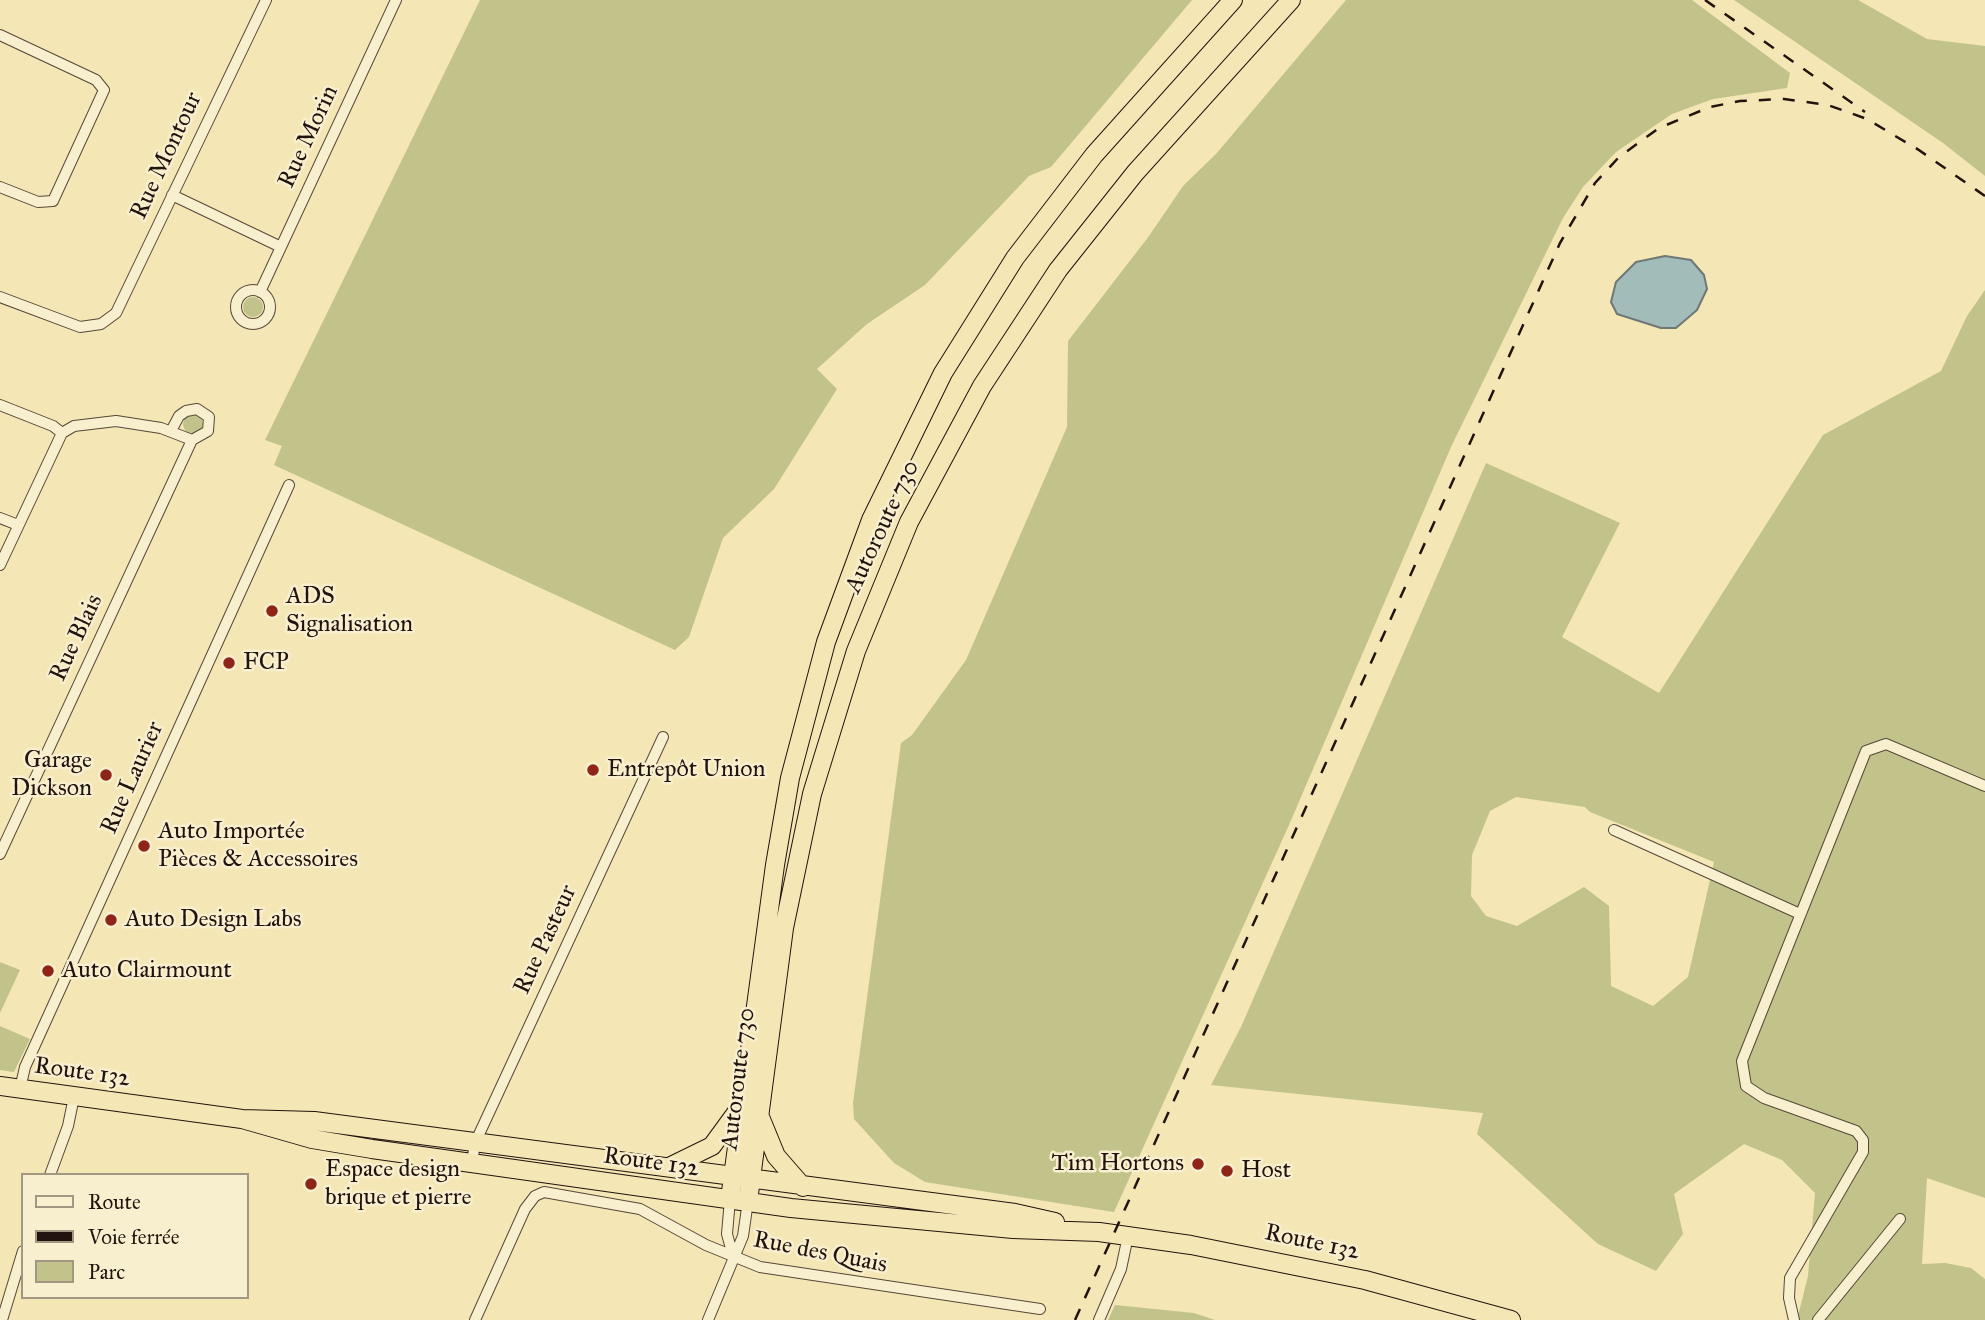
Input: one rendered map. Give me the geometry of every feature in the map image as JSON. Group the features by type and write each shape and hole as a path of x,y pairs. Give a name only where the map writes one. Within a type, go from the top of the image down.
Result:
{"highway":[{"name":"Autoroute 730","path":"742,1178 742,1103 790,778 829,633 884,490 943,373 1021,250 1094,155 1233,0"},
{"name":"Autoroute 730","path":"742,1178 758,1114 786,915 817,773 856,651 918,503 992,368 1076,247 1135,173 1291,0"},
{"name":"Route 132","path":"0,1086 242,1119 314,1121 1014,1213 1098,1232 1232,1252 1366,1280 1511,1320"},
{"path":"666,1168 712,1146 742,1103"},
{"path":"758,1114 776,1156 803,1187"},
{"name":"Route 132","path":"242,1119 345,1145 739,1200 1004,1228 1098,1232"},
{"path":"345,1145 348,1126"},
{"path":"739,1200 742,1178"}],"street":[{"name":"Rue Montour","path":"0,298 74,326 101,324 119,307 266,0"},
{"name":"Rue Morin","path":"260,292 397,0"},
{"path":"0,35 96,79 104,90 53,201 38,202 0,187"},
{"path":"172,195 281,247"},
{"path":"0,405 53,426 62,433"},
{"path":"0,565 62,433 74,426 111,421 171,431 192,440 208,431 210,422 202,411 192,409 181,414 171,431"},
{"name":"Rue Blais","path":"0,854 192,440"},
{"name":"Rue Laurier","path":"20,1089 31,1054 289,485"},
{"path":"0,518 18,525"},
{"name":"Rue Pasteur","path":"472,1163 475,1143 663,737"},
{"path":"1794,1320 1789,1298 1790,1278 1863,1152 1863,1140 1856,1131 1764,1098 1746,1086 1742,1061 1866,751 1886,744 1985,786"},
{"path":"1614,830 1800,914"},
{"path":"51,1173 68,1126 74,1097"},
{"name":"Rue des Quais","path":"475,1320 525,1209 535,1196 544,1192 640,1209 733,1257 781,1271 1040,1308"},
{"path":"733,1257 727,1234 739,1200"},
{"path":"708,1320 743,1236 739,1200"},
{"path":"1818,1320 1900,1219"},
{"path":"1099,1320 1121,1269 1128,1236"},
{"path":"2,1320 21,1258"}],"green space":[{"path":"480,0 1192,0 1051,167 1029,176 925,285 867,324 817,369 837,389 774,489 723,538 689,637 675,650 274,465 282,446 265,440"},
{"path":"1346,0 1692,0 1790,73 1787,88 1713,99 1672,114 1616,152 1583,187 1563,218 1451,447 1289,825 1114,1212 925,1182 894,1163 854,1119 853,1103 901,743 912,735 966,660 1067,427 1068,341 1149,236 1183,186 1216,154"},
{"path":"1734,0 1858,0 1927,39 1985,46 1985,176 1943,143"},
{"path":"1985,290 1985,1198 1927,1178 1922,1264 1945,1263 1971,1268 1985,1279 1985,1320 1797,1320 1808,1276 1815,1193 1782,1160 1744,1144 1674,1194 1683,1234 1656,1271 1598,1244 1477,1134 1483,1113 1211,1085 1241,1027 1486,463 1620,523 1562,637 1659,693 1823,435 1941,371 1967,316","holes":["1516,797 1585,807 1590,812 1714,862 1688,977 1653,1006 1611,986 1609,906 1584,887 1517,926 1486,916 1471,896 1472,855 1490,811"]},
{"path":"253,297 260,300 263,307 260,314 253,317 246,314 243,307 246,300"},
{"path":"193,414 200,417 203,424 200,431 193,434 186,431 183,424 186,417"},
{"path":"0,962 20,970 0,1013"},
{"path":"0,1026 30,1039 14,1072 0,1070"},
{"path":"1115,1305 1194,1313 1215,1320 1108,1320"}],"water":[{"path":"1665,256 1691,260 1704,275 1707,289 1697,310 1676,328 1661,328 1617,314 1611,302 1616,282 1636,262"}],"railway":[{"path":"1705,0 1865,112"},
{"path":"1075,1320 1560,243 1595,183 1619,157 1659,128 1710,107 1740,101 1784,99 1828,105 1867,119 1922,152"},
{"path":"1916,148 1985,196"}],"place":[{"name":"ADS Signalisation","path":"272,611"},
{"name":"FCP","path":"229,663"},
{"name":"Entrepôt Union","path":"593,770"},
{"name":"Garage Dickson","path":"106,775"},
{"name":"Auto Importée Pièces & Accessoires","path":"144,846"},
{"name":"Auto Design Labs","path":"111,920"},
{"name":"Auto Clairmount","path":"48,971"},
{"name":"Tim Hortons","path":"1198,1164"},
{"name":"Host","path":"1227,1171"},
{"name":"Espace design brique et pierre","path":"311,1184"}]}
